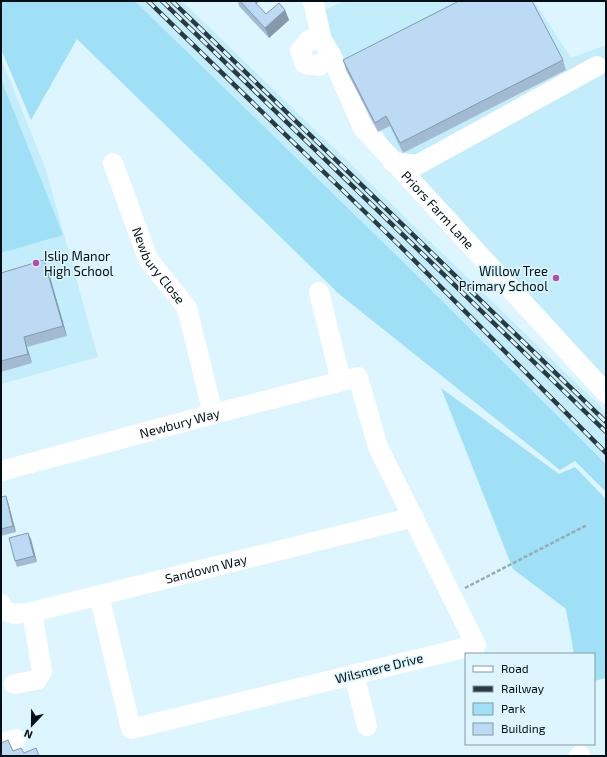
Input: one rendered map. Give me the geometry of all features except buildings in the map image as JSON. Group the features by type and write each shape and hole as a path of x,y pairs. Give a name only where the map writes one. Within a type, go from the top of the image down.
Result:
{"street":[{"name":"Priors Farm Lane","path":"313,1 327,48 363,128 606,393"},
{"path":"393,162 417,165 597,66"},
{"name":"Newbury Close","path":"113,164 148,260 188,308 213,414"},
{"name":"Wilsmere Drive","path":"99,595 131,729 476,645 414,517 378,447 350,379 319,292"},
{"name":"Newbury Way","path":"1,471 350,379"},
{"name":"Sandown Way","path":"1,604 5,611 14,614 32,612 414,517"},
{"path":"14,684 37,680 42,671 32,612"},
{"path":"354,674 367,726"}],"path":[{"path":"452,594 587,525"}],"shaded area":[{"path":"135,1 182,1 606,412 606,464 392,251"},
{"name":"Willow Tree Primary School","path":"345,1 534,1 571,58 606,45 606,385 405,172 325,28 323,10"},
{"name":"Islip Manor High School","path":"1,58 46,170 98,357 1,384"}],"green space":[{"path":"1,1 135,1 392,251 606,464 606,492 575,461 560,470 339,294 77,39 31,120 1,49"},
{"path":"1,79 63,235 1,253"},
{"path":"441,388 559,474 575,467 606,499 606,678 595,681 595,653 574,653 566,609 513,569"}],"railway":[{"path":"148,1 399,245 606,453"},
{"path":"162,1 606,432"},
{"path":"172,1 606,422"}],"place":[{"name":"Islip Manor High School","path":"36,263"},
{"name":"Willow Tree Primary School","path":"556,278"}]}
